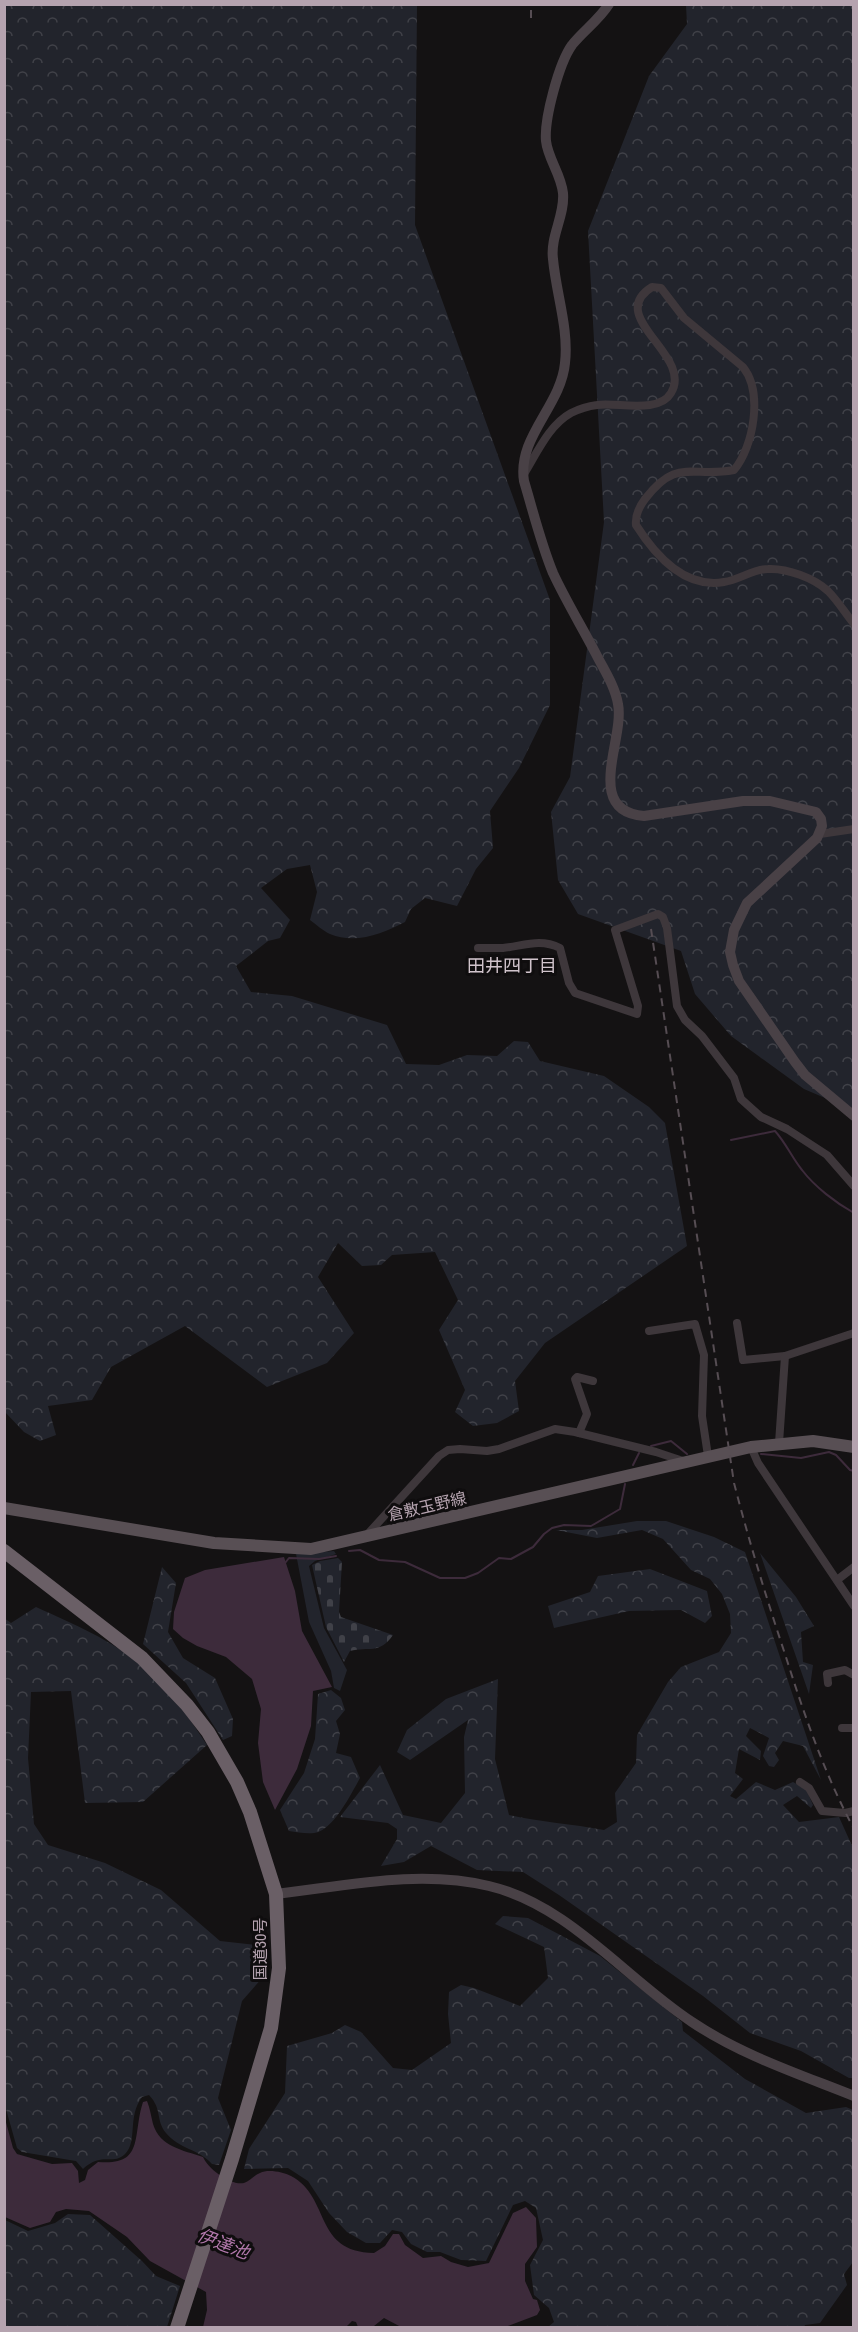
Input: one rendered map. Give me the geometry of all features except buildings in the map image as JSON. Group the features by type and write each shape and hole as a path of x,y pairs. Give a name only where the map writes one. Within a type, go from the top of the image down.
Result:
{"highway":[{"name":"国道30号","path":"4,1551 142,1658 208,1732 242,1792 276,1894 279,1942 276,1999 265,2051 177,2328"},
{"name":"国道30号","path":"4,1560 93,1620"}],"main road":[{"name":"倉敷玉野線","path":"4,1508 163,1536 235,1545 311,1549 751,1447 813,1441 854,1447"}],"street":[{"path":"609,4 572,45 566,56 556,79 546,132 548,147 562,183 563,193 562,213 552,250 566,354 558,389 525,452 523,476 552,571 608,677 618,701 619,724 609,781 612,795 617,802 630,813 644,816 742,801 784,803 816,812 821,819 820,834"},
{"path":"523,476 552,428 570,414 599,404 651,405 666,400 676,383 673,366 651,337 638,312 641,298 646,290 652,287 661,288 684,318 751,376 755,402 745,454 734,470 692,471 668,475 656,484 642,504 635,521 636,525 655,553 680,575 698,581 721,583 767,568 785,571 805,578 827,590 854,624"},
{"path":"854,829 820,834 747,903 734,930 730,952 732,965 740,981 795,1062 805,1075 854,1116"},
{"path":"478,948 504,948 524,943 553,945 560,948 569,983 575,993 637,1014 638,1006 615,930 658,914 663,917 667,928 677,1006 734,1078 741,1099 761,1117 787,1129 827,1155 854,1186"},
{"path":"737,1323 743,1360 786,1356 854,1333"},
{"path":"649,1331 695,1324 704,1355 702,1416 708,1456"},
{"path":"779,1443 786,1356"},
{"path":"579,1433 587,1414 575,1379 577,1377 593,1381"},
{"path":"364,1538 439,1456 448,1450 499,1449 555,1429 656,1452 683,1461"},
{"path":"751,1447 758,1463 854,1606"},
{"path":"837,1580 854,1567"},
{"path":"828,1683 827,1674 845,1670 854,1675"},
{"path":"842,1728 854,1728"},
{"path":"800,1782 809,1788 822,1811 845,1813 854,1811"},
{"path":"276,1894 428,1878 470,1882 507,1891 567,1923 670,2007 712,2035 752,2055 854,2096"}],"green space":[{"path":"5,4 417,5 415,225 550,600 550,705 519,768 490,811 493,848 476,869 457,906 425,898 411,909 405,922 397,926 378,934 359,938 340,937 327,933 310,920 317,892 310,865 287,869 261,888 290,920 280,938 268,941 236,966 251,992 292,996 387,1025 406,1064 439,1065 467,1055 497,1056 514,1041 528,1042 540,1061 604,1076 649,1107 665,1123 687,1246 545,1343 515,1381 519,1411 497,1423 473,1426 455,1412 465,1390 439,1330 458,1300 435,1252 392,1255 381,1265 362,1266 338,1243 318,1277 354,1333 327,1363 267,1387 185,1326 111,1367 92,1400 48,1406 56,1435 40,1441 24,1432 5,1412"},
{"path":"686,5 853,5 853,1110 804,1089 731,1036 695,994 681,951 578,914 558,880 551,812 570,777 604,522 588,231 649,76 687,24"},
{"path":"637,1521 666,1521 714,1537 745,1552 821,1780 803,1746 783,1741 775,1753 779,1760 774,1767 769,1766 763,1756 769,1738 750,1728 746,1736 761,1751 760,1760 739,1749 735,1773 743,1779 730,1796 736,1799 756,1782 775,1790 793,1782 806,1789 813,1805 811,1808 797,1796 783,1805 799,1822 839,1817 853,1848 853,2078 849,2078 801,2051 750,2033 703,1996 523,1872 477,1870 431,1846 404,1862 381,1866 397,1839 397,1829 388,1823 340,1817 380,1765 403,1815 441,1823 465,1793 464,1737 468,1720 410,1760 397,1752 407,1730 446,1699 498,1679 495,1759 509,1815 604,1830 617,1822 615,1793 636,1763 637,1735 668,1682 681,1667 719,1652 731,1633 730,1614 722,1594 710,1579 691,1570 663,1539 642,1530 597,1538 556,1530 582,1530"},
{"path":"334,1551 336,1554 315,1561 309,1566 324,1628 347,1670 340,1691 334,1688 331,1671 309,1622 296,1554"},
{"path":"760,1553 796,1597 814,1626 801,1632 803,1662 813,1665 809,1694"},
{"path":"338,1558 342,1562 339,1612 341,1617 393,1635 378,1648 350,1651 344,1662 326,1627 312,1565"},
{"path":"162,1567 176,1583 168,1632 183,1658 215,1678 233,1719 232,1736 223,1740 186,1683 143,1644"},
{"path":"650,1569 707,1591 712,1616 705,1623 681,1610 629,1611 554,1628 548,1606 590,1592 598,1576"},
{"path":"36,1607 78,1626 132,1657 171,1694 207,1745 143,1802 85,1803 71,1691 31,1692 28,1758 34,1824 48,1845 105,1863 161,1890 220,1941 257,1945 269,1970 242,2001 218,2098 231,2130 219,2165 212,2164 166,2133 156,2105 149,2095 142,2097 137,2105 129,2149 119,2158 103,2159 90,2163 83,2169 76,2161 22,2152 17,2148 4,2102 4,1618 11,1623"},
{"path":"331,1690 341,1698 345,1710 336,1721 340,1734 336,1753 351,1757 360,1778 341,1811 328,1826 314,1833 289,1831 280,1810 304,1773 315,1739 318,1694"},
{"path":"503,1916 528,1918 600,1956 682,2022 683,2031 745,2079 806,2113 846,2107 853,2110 853,2262 844,2274 847,2285 820,2323 804,2327 548,2327 554,2322 549,2308 534,2295 530,2265 543,2240 536,2208 525,2201 513,2205 486,2261 461,2260 440,2252 427,2252 411,2244 402,2232 392,2230 380,2243 366,2243 347,2232 329,2213 308,2181 288,2168 244,2169 249,2149 285,2093 287,2046 332,2033 345,2025 361,2032 393,2068 412,2070 451,2043 448,2014 449,1992 461,1985 520,2006 548,1978 544,1947 495,1924"},
{"path":"68,2214 90,2215 156,2276 180,2286 167,2327 5,2327 5,2220 28,2231 55,2223"}],"water":[{"path":"284,1557 295,1591 302,1631 332,1687 313,1691 311,1726 297,1769 275,1810 263,1782 258,1743 261,1709 252,1679 226,1657 197,1646 173,1629 174,1612 185,1578 205,1570"},
{"name":"伊達池","path":"147,2101 156,2132 161,2138 180,2150 203,2157 220,2176 233,2182 244,2183 263,2172 280,2172 304,2185 331,2234 341,2244 355,2250 374,2253 385,2246 393,2234 399,2234 405,2245 423,2258 441,2256 468,2267 489,2263 513,2213 526,2207 536,2218 537,2247 525,2264 525,2281 533,2299 537,2300 540,2310 537,2315 505,2327 401,2327 384,2318 374,2326 358,2327 356,2322 352,2321 347,2326 333,2328 203,2327 207,2310 206,2292 150,2261 127,2237 89,2211 66,2209 56,2212 50,2222 30,2228 5,2217 4,2115 13,2148 17,2154 52,2164 72,2163 78,2171 79,2183 85,2180 88,2170 98,2162 113,2162 130,2154 134,2146 143,2102"}],"waterway":[{"path":"731,1140 775,1131 798,1165 813,1182 854,1213"},
{"path":"651,1446 671,1441 687,1454"},
{"path":"761,1454 801,1458 829,1452 836,1455 850,1470 854,1471"},
{"path":"633,1465 639,1453"},
{"path":"349,1551 360,1550 379,1560 405,1562 440,1578 465,1578 478,1573 499,1558 511,1559 533,1547 552,1528 564,1525 591,1526 620,1509 625,1484"},
{"path":"285,1563 289,1558 319,1559 336,1556"}],"railway":[{"path":"531,4 531,18"},
{"path":"651,929 734,1483 764,1590 807,1721 833,1786 854,1829"}],"district":[{"name":"田井四丁目","path":"512,966"}]}
